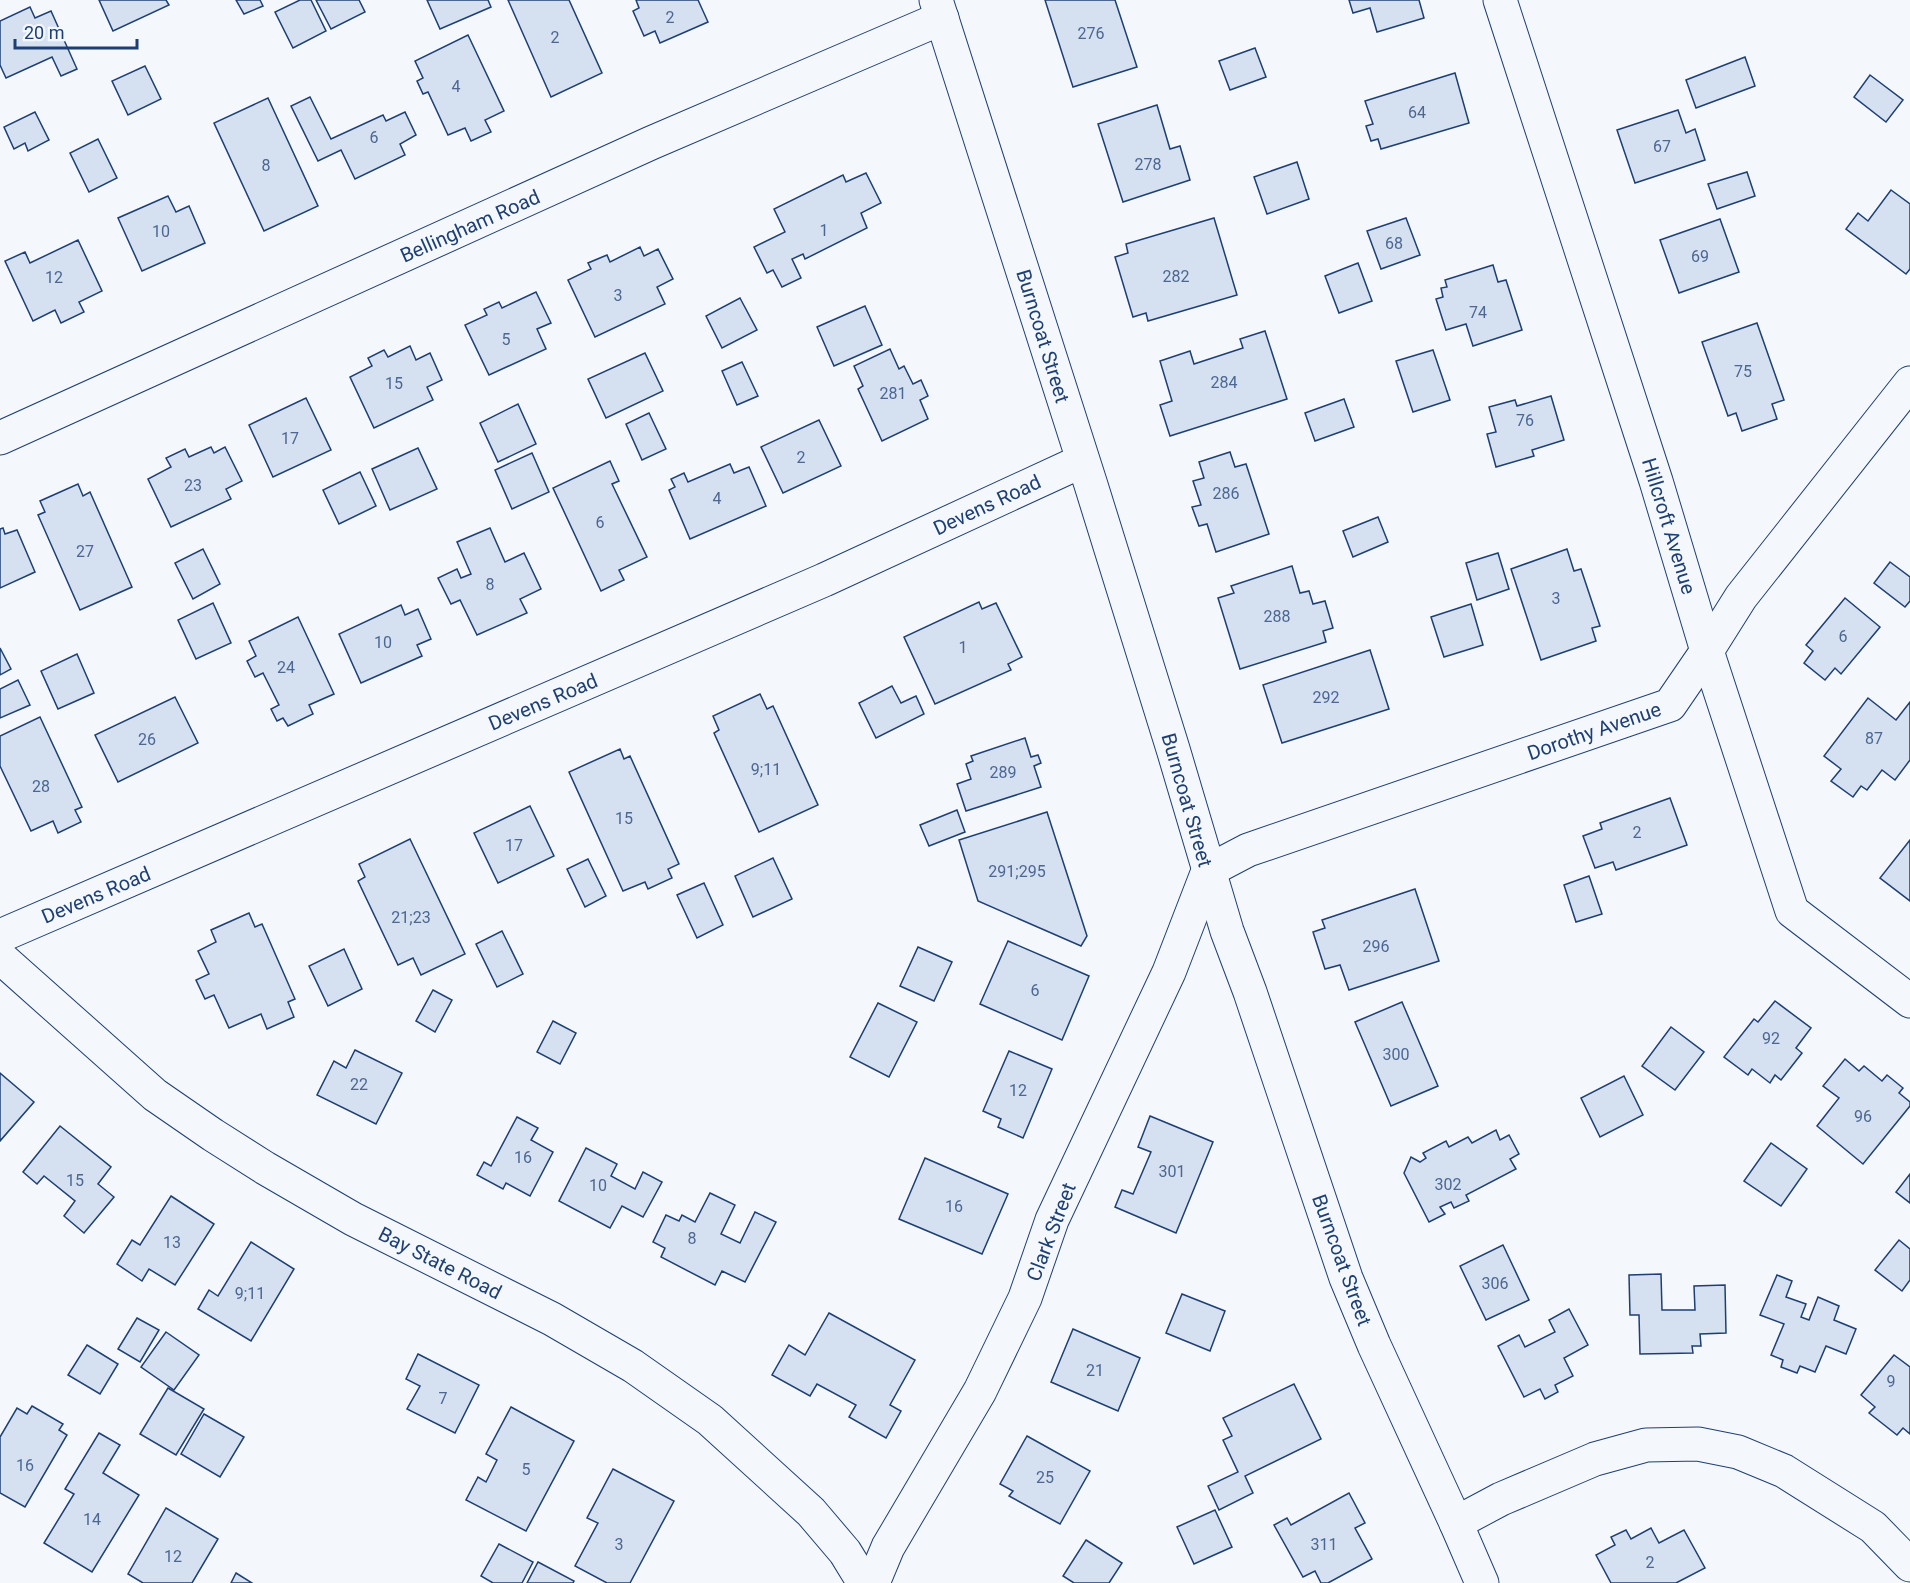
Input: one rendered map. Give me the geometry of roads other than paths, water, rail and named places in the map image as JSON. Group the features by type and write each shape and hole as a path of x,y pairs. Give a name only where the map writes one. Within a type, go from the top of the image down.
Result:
{"street":[{"name":"Hillcroft Avenue","path":"1500,0 1792,911 1910,1001"},
{"name":"Bellingham Road","path":"0,438 658,140 939,9"},
{"name":"Burncoat Street","path":"939,9 1173,749 1227,931 1250,992 1346,1278 1374,1346 1482,1583"},
{"name":"Dorothy Avenue","path":"1208,871 1248,850 1670,705 1741,597 1910,383"},
{"name":"Devens Road","path":"0,936 824,580 1082,461"},
{"name":"Clark Street","path":"873,1583 888,1547 980,1391 1025,1299 1052,1220 1169,972 1208,871"},
{"name":"Bay State Road","path":"0,957 155,1095 213,1135 353,1219 552,1319 623,1360 710,1420 811,1512 845,1552 864,1583"},
{"path":"1456,1523 1501,1499 1595,1459 1646,1444 1698,1444 1738,1452 1784,1471 1873,1527 1910,1565"}]}
